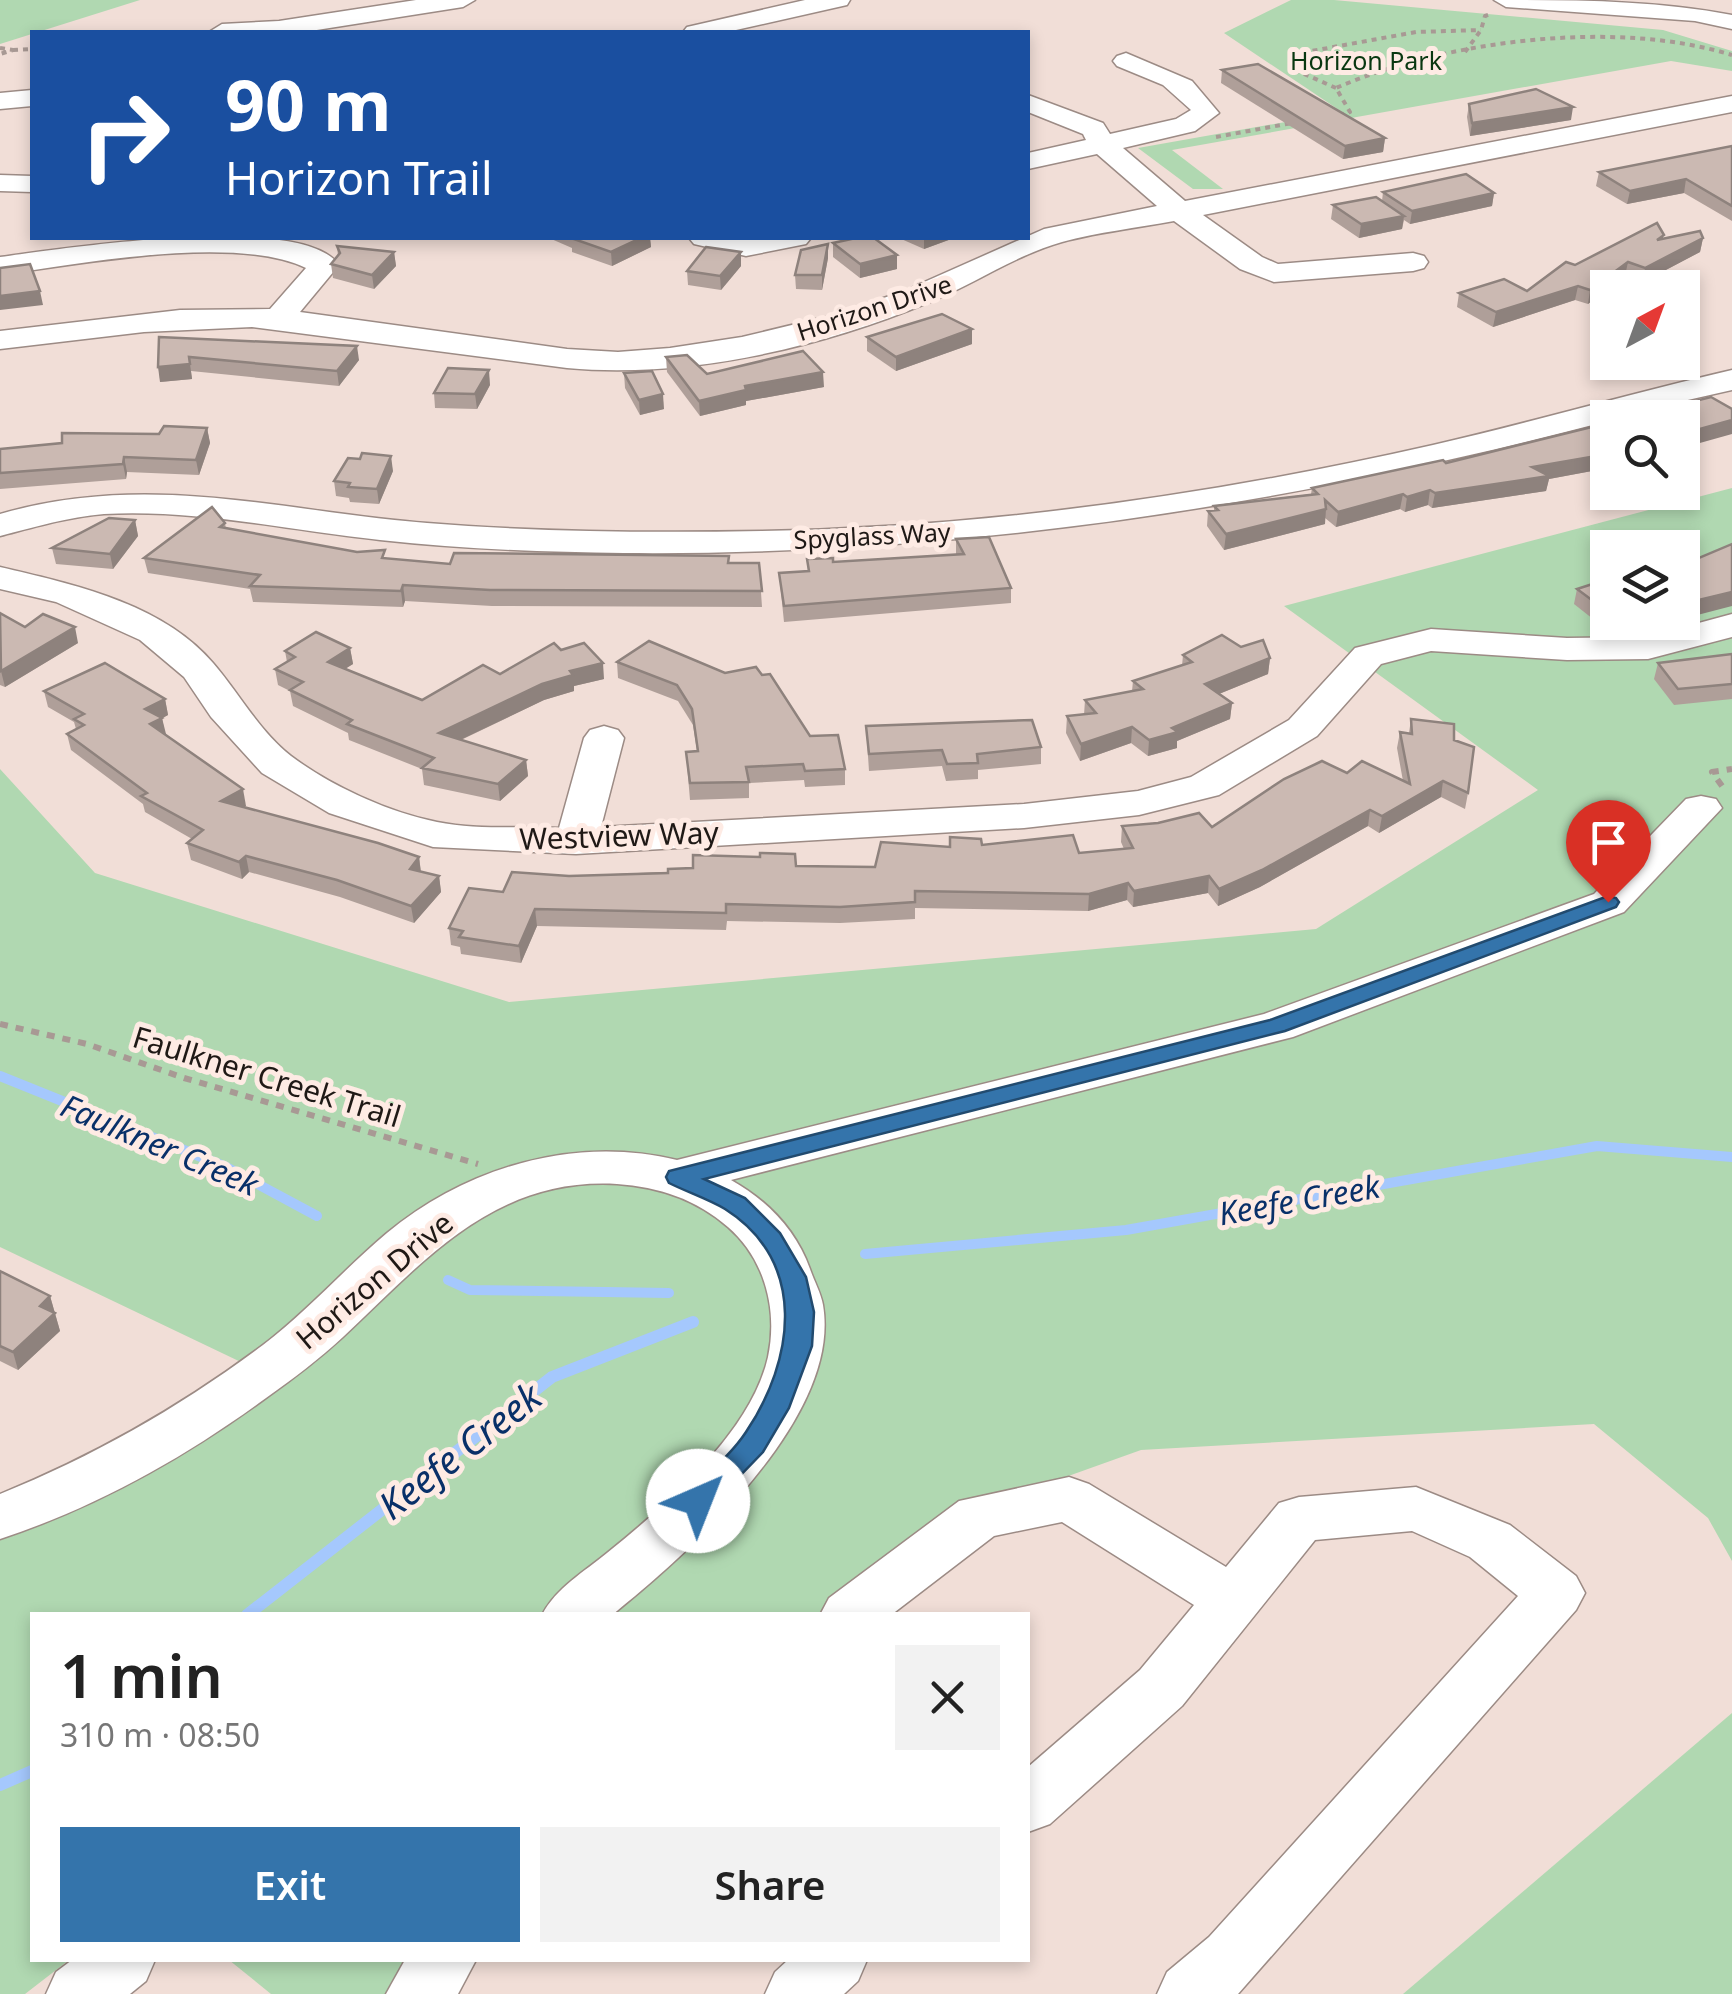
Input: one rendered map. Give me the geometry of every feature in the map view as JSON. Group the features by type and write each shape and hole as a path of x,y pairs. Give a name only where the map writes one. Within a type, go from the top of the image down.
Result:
{"street":[{"path":"260,30 463,0"},
{"path":"705,30 838,0"},
{"path":"1506,0 1695,14 1732,22"},
{"path":"1030,161 1185,125 1206,113 1199,98 1166,76 1126,61"},
{"path":"0,100 30,98"},
{"path":"1030,104 1093,128 1102,144 1179,211 1251,263 1274,273 1413,262"},
{"name":"Horizon Drive","path":"0,340 160,322 278,320 582,362 635,361 735,347 807,331 910,299 1054,235 1732,104"},
{"path":"0,158 30,158"},
{"path":"0,174 30,174"},
{"path":"0,182 30,184"},
{"path":"713,240 746,247 785,240"},
{"path":"0,266 160,248 257,246 310,254 324,265 278,320"},
{"name":"Spyglass Way","path":"0,525 72,507 155,502 324,525 431,534 714,540 929,534 1105,515 1397,462 1732,380"},
{"name":"Westview Way","path":"0,578 68,594 153,632 198,669 225,709 276,764 344,804 433,835 576,841 1024,816 1139,802 1205,786 1303,728 1368,656 1431,640 1568,649 1648,648 1732,626"},
{"path":"576,841 604,738"},
{"path":"678,1177 1276,1026 1608,902 1701,808"},
{"name":"Horizon Drive","path":"0,1517 186,1427 313,1333 408,1244 476,1197 518,1178 606,1166 678,1177 736,1204 771,1239 793,1277 800,1312 798,1346 776,1408 754,1444 643,1558 575,1612"},
{"path":"853,1612 979,1516 1069,1499 1235,1601"},
{"path":"1030,1802 1161,1688 1299,1520 1416,1509 1490,1541 1556,1593 1232,1958 1190,1994"},
{"path":"80,1994 120,1962"},
{"path":"418,1994 442,1962"},
{"path":"798,1994 832,1962"}],"path":[{"path":"1465,53 1481,30 1485,16 1520,1"},
{"path":"1322,118 1350,112 1336,88 1294,69 1295,54 1416,32 1481,30"},
{"path":"1336,88 1360,76 1427,58 1585,38 1683,42 1732,54"},
{"path":"0,51 30,49"},
{"path":"1210,138 1303,122"},
{"name":"Faulkner Creek Trail","path":"0,1024 87,1044 184,1078 460,1157 518,1178"}],"green space":[{"path":"0,0 140,0 45,30 30,30 30,35 0,44"},
{"name":"Horizon Park","path":"1291,0 1334,0 1663,30 1732,51 1732,71 1671,61 1172,150 1223,189 1193,189 1138,148 1342,112 1224,33"},
{"path":"1732,488 1732,1561 1708,1518 1594,1424 1141,1450 976,1509 840,1612 30,1612 30,1962 66,1962 25,1994 0,1994 0,1516 262,1372 0,1247 0,769 95,873 509,1002 1316,929 1538,790 1284,606 1648,510 1700,510 1700,496"},
{"path":"1732,1713 1732,1994 1403,1994"},
{"path":"231,1962 428,1962 405,1994 271,1994"}],"building":[{"path":"1258,64 1385,138 1345,146 1222,70"},
{"path":"1536,89 1573,107 1472,123 1469,104"},
{"path":"1732,146 1732,206 1686,179 1630,191 1599,172"},
{"path":"1466,174 1494,193 1412,211 1383,192"},
{"path":"1376,197 1404,216 1361,224 1333,205"},
{"path":"1657,223 1664,235 1657,240 1700,231 1703,238 1645,268 1628,262 1617,270 1590,270 1590,290 1578,286 1496,312 1459,293 1504,279 1527,291 1566,262 1575,265"},
{"path":"577,240 637,240 611,252"},
{"path":"877,240 897,255 860,264 833,243"},
{"path":"828,244 822,275 795,275 801,250"},
{"path":"337,246 394,252 372,275 331,264 340,253"},
{"path":"706,247 741,252 720,276 687,271"},
{"path":"30,264 40,291 0,296 0,268"},
{"path":"942,314 972,329 896,357 867,337"},
{"path":"159,337 357,346 337,371 189,357 190,364 158,367"},
{"path":"803,351 823,372 745,386 746,390 699,401 666,357 687,355 707,374"},
{"path":"448,368 489,370 475,394 434,393"},
{"path":"652,371 663,394 639,400 624,373"},
{"path":"1711,397 1732,409 1732,420 1700,429 1699,400"},
{"path":"164,426 207,428 196,460 124,457 123,464 0,473 0,449 62,443 62,433 159,434"},
{"path":"1590,427 1590,457 1532,467 1549,476 1435,493 1430,490 1407,497 1403,494 1338,512 1325,500 1326,509 1226,534 1208,511 1218,510 1214,506 1318,494 1312,488 1443,460 1446,463"},
{"path":"362,453 391,456 377,489 348,487 350,483 334,481 348,458 360,459"},
{"path":"212,507 225,523 220,527 357,552 385,550 382,558 450,564 454,553 729,556 728,563 759,563 762,591 490,590 403,585 401,591 250,586 260,575 144,558"},
{"path":"109,518 135,520 110,554 52,548"},
{"path":"989,537 1011,588 784,606 779,573 809,571 807,559 833,558 833,562 964,554 956,539"},
{"path":"1732,544 1732,592 1700,600 1700,557"},
{"path":"1590,585 1590,599 1577,589"},
{"path":"0,613 25,627 43,614 75,627 1,671"},
{"path":"316,632 350,648 328,662 422,700 483,665 500,674 554,643 561,650 584,643 603,663 570,671 573,675 542,684 439,733 526,760 498,784 422,768 434,758 347,724 352,720 290,690 303,682 275,669 295,657 285,651"},
{"path":"1222,635 1241,647 1263,640 1270,658 1205,684 1232,703 1172,728 1178,732 1149,740 1132,727 1081,744 1067,716 1096,713 1085,700 1143,689 1133,681 1192,662 1183,655"},
{"path":"649,641 725,673 756,667 762,675 770,674 810,736 838,735 845,769 805,771 803,764 746,767 749,782 690,783 686,752 698,751 692,709 677,685 617,662"},
{"path":"1732,654 1732,684 1678,689 1658,663"},
{"path":"105,663 165,699 145,709 162,718 150,724 243,789 221,801 419,857 410,869 439,876 411,906 337,880 246,856 239,862 187,843 203,830 141,796 147,793 67,734 84,725 74,719 84,714 44,691"},
{"path":"1411,719 1454,724 1454,740 1474,747 1468,793 1443,781 1382,816 1370,810 1262,870 1219,889 1209,876 1134,891 1128,883 1089,894 915,891 915,902 840,907 726,904 726,913 535,909 519,946 459,937 463,931 449,928 469,888 503,892 512,872 569,876 668,873 668,869 693,868 693,855 760,857 760,853 795,854 796,866 875,867 881,842 950,847 950,837 981,839 982,845 1073,835 1079,853 1133,848 1122,826 1158,823 1199,813 1212,827 1284,779 1322,761 1347,773 1362,761 1410,784 1400,732 1412,734"},
{"path":"1032,720 1041,747 977,754 978,763 947,764 942,750 869,754 866,726"},
{"path":"0,1271 50,1296 40,1306 55,1313 13,1352 0,1346"}],"waterway":[{"name":"Faulkner Creek","path":"0,1076 226,1167 317,1216"},
{"name":"Keefe Creek","path":"865,1254 1126,1230 1597,1146 1732,1157"},
{"name":"Faulkner Creek","path":"448,1280 470,1290 669,1293"},
{"name":"Keefe Creek","path":"251,1612 552,1377 693,1322"},
{"name":"Keefe Creek","path":"0,1785 30,1772"}],"route":[{"path":"698,1501 754,1444 776,1408 798,1346 800,1312 793,1277 771,1239 736,1204 678,1177 1276,1026 1608,902"}]}
